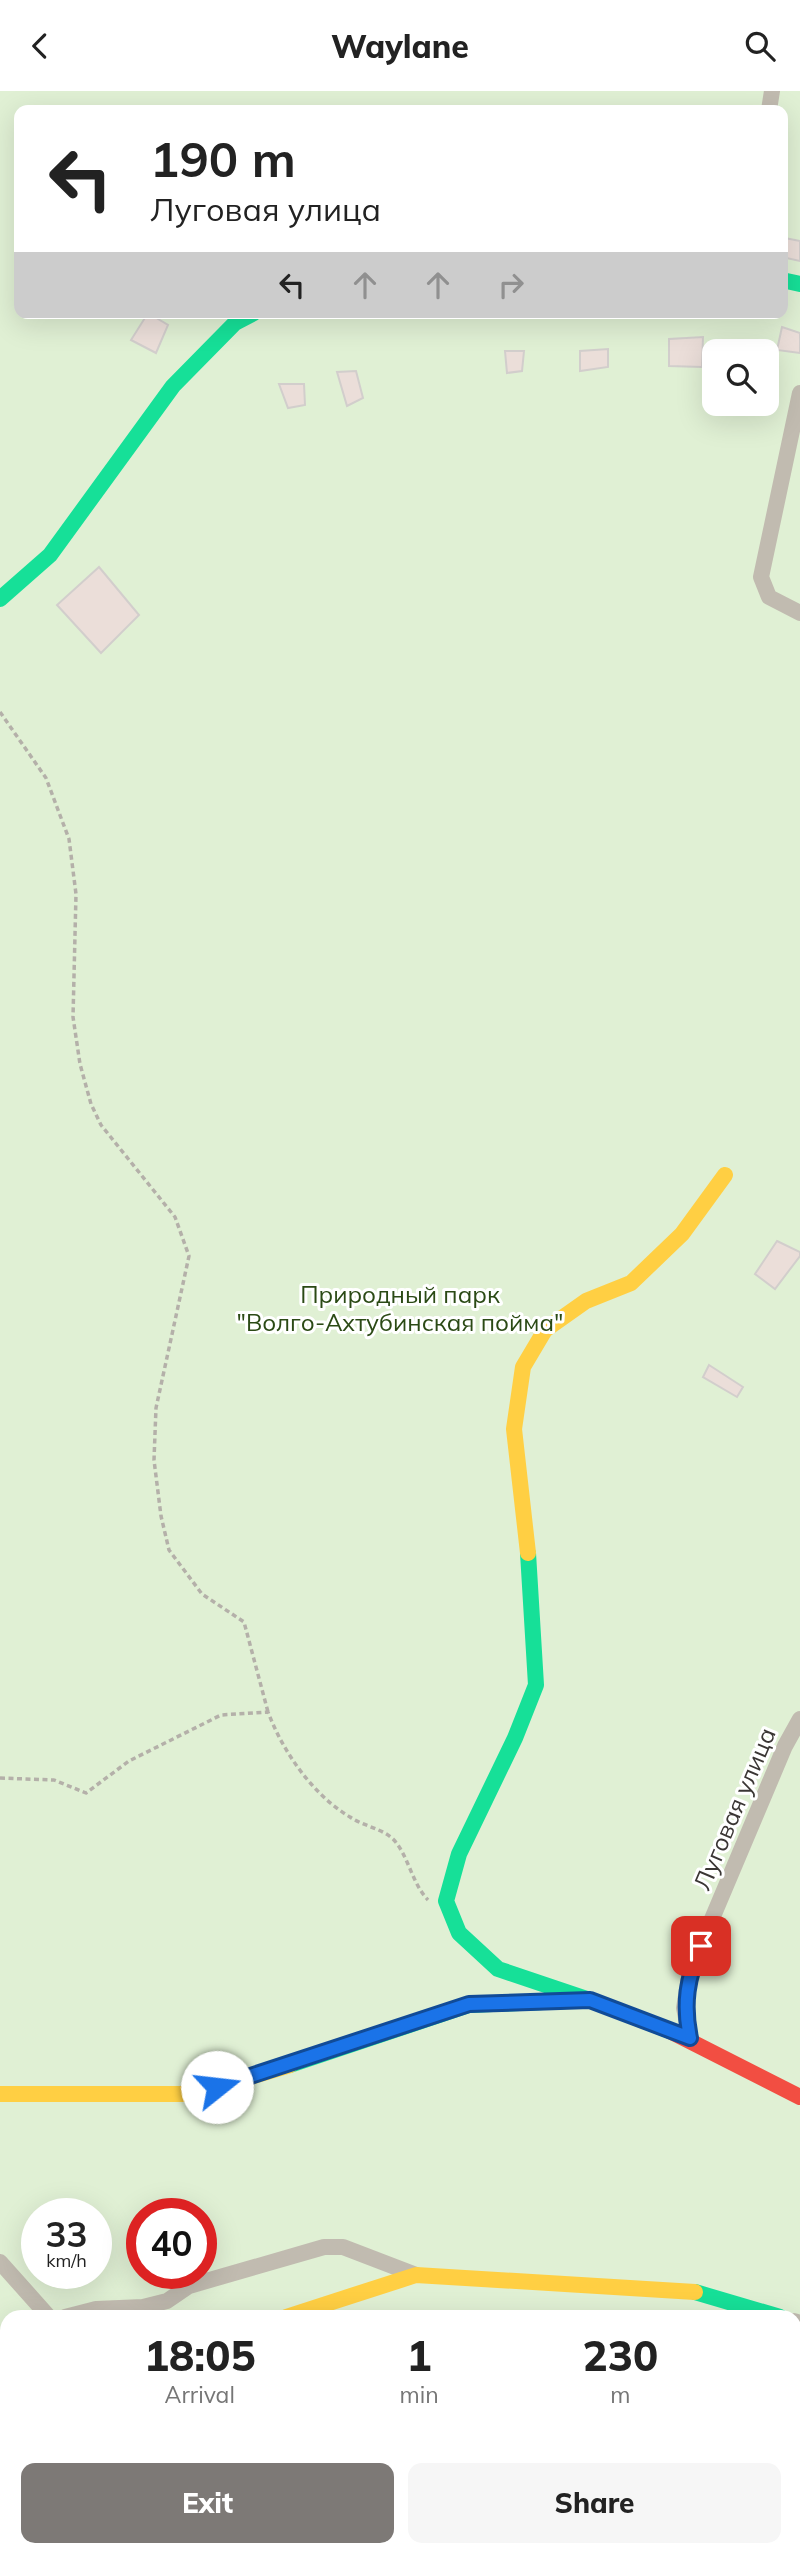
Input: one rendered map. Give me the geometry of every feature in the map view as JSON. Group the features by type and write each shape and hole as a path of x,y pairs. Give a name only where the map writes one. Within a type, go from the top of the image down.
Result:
{"street":[{"path":"0,599 50,555 173,386 235,323 243,319"},
{"path":"800,393 761,577 769,597 800,613"},
{"path":"725,1175 682,1234 631,1283 586,1301 545,1331 523,1367 514,1429 533,1592 536,1685 515,1738 459,1854 446,1901 459,1933 498,1969 690,2038 800,2097"},
{"name":"Луговая улица","path":"690,2038 684,2008 690,1971 785,1746 800,1719"},
{"path":"0,2094 195,2094 284,2067 469,2004 590,2000"},
{"path":"92,2310 143,2307 167,2301 189,2286 324,2247 343,2247 416,2275 704,2293 758,2310"},
{"path":"0,2262 43,2310"},
{"path":"308,2310 416,2275"}],"path":[{"path":"0,712 46,778 69,839 76,894 73,1017 80,1064 91,1104 102,1125 176,1217 190,1256 156,1408 154,1460 169,1550 202,1594 244,1622 268,1712 290,1755 308,1780 331,1804 349,1817 383,1832 394,1840 424,1896 453,1920"},
{"path":"0,1778 54,1780 86,1793 129,1761 221,1715 268,1712"}],"green space":[{"name":"Природный парк \"Волго-Ахтубинская пойма\"","path":"0,91 800,91 800,2310 0,2310"}],"building":[{"path":"788,239 800,241 800,261 788,258"},
{"path":"144,319 158,319 168,325 156,353 131,340"},
{"path":"782,327 800,333 800,353 779,350"},
{"path":"703,337 702,367 669,366 669,339"},
{"path":"608,349 608,367 580,371 580,351"},
{"path":"505,351 524,351 522,371 507,373"},
{"path":"356,371 363,398 347,406 337,372"},
{"path":"279,384 304,384 305,405 288,408"},
{"path":"99,567 139,615 101,653 57,605"},
{"path":"777,1241 800,1252 800,1256 775,1289 755,1274"},
{"path":"709,1365 743,1387 737,1397 703,1377"}],"traffic: fast":[{"path":"788,281 800,284"},
{"path":"0,599 50,555 173,386 235,323 243,319"},
{"path":"528,1553 536,1685 515,1738 459,1854 446,1901 459,1933 498,1969 590,2000"},
{"path":"290,2065 469,2005 590,2000 670,2031"},
{"path":"695,2292 756,2310"}],"traffic: slow":[{"path":"528,1553 514,1429 523,1367 545,1330 586,1301 631,1283 682,1234 725,1175"},
{"path":"0,2094 195,2094 290,2065"},
{"path":"308,2310 416,2275 695,2292"}],"traffic: jam":[{"path":"670,2031 800,2097"}],"route":[{"path":"217,2087 469,2004 590,2000 690,2038 684,2008 690,1971 701,1946"}]}
